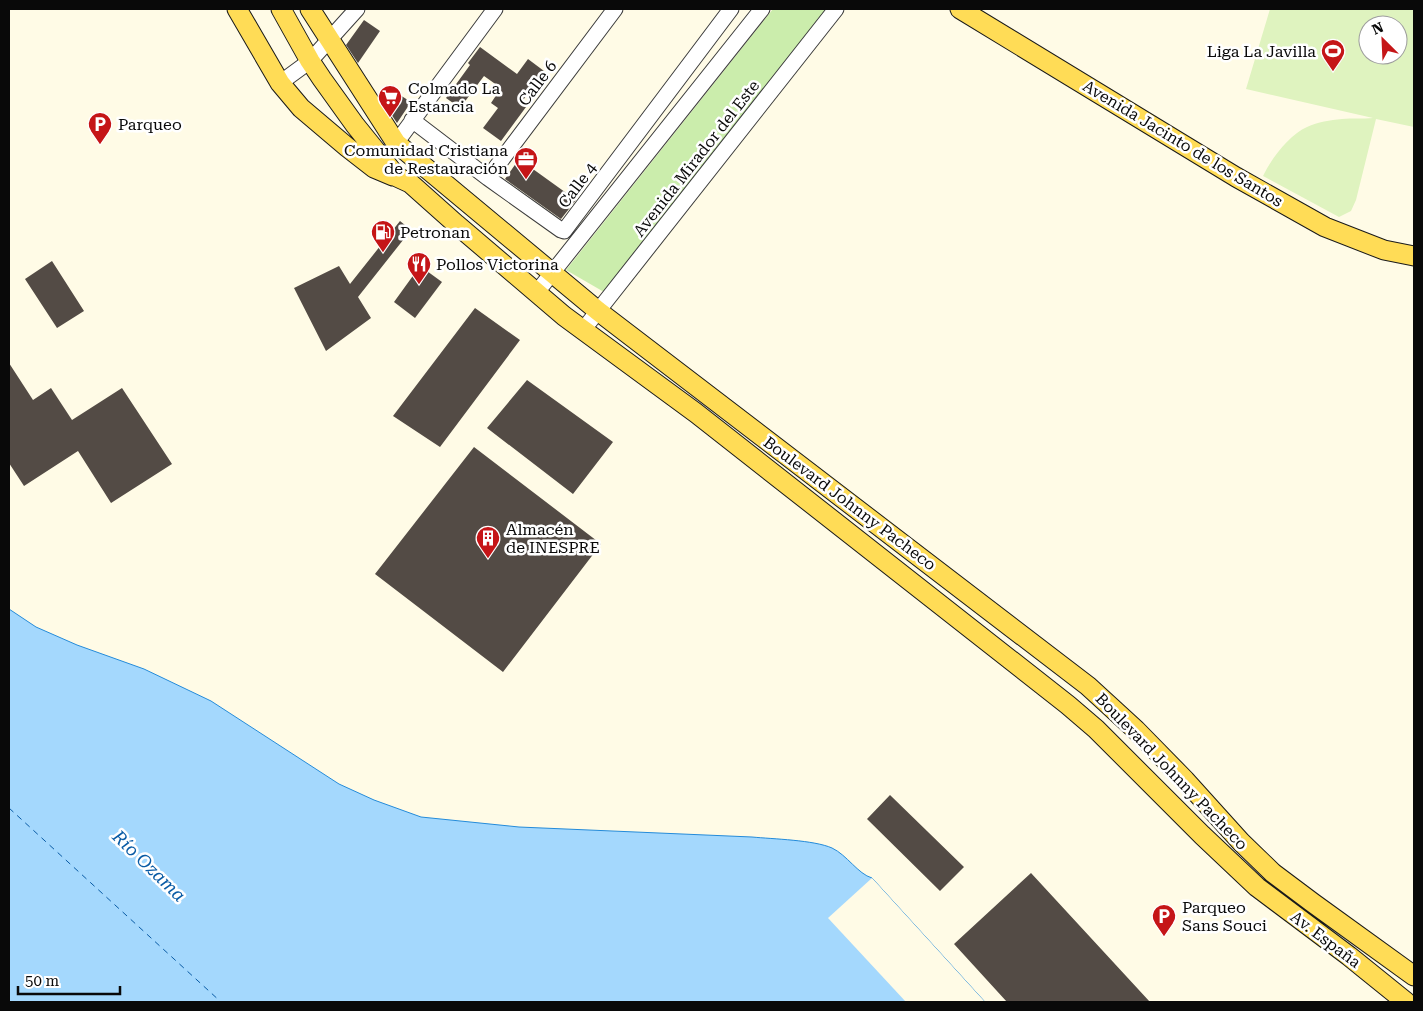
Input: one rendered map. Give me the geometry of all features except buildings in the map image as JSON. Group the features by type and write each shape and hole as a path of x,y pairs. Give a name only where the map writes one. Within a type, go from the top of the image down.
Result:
{"main road":[{"name":"Boulevard Johnny Pacheco","path":"281,9 310,61 355,125 397,177 410,183 564,316 696,413 1068,705 1096,729 1159,792"},
{"name":"Boulevard Johnny Pacheco","path":"310,9 396,142 598,311 1088,686 1157,752 1241,842 1273,873 1414,976"},
{"name":"Avenida Jacinto de los Santos","path":"960,9 1236,176 1325,227 1384,250 1414,256"},
{"path":"241,13 280,83 301,108 347,148 374,168 397,177"},
{"name":"Av. España","path":"1159,792 1258,887 1406,1002"}],"street":[{"path":"280,83 310,61 357,9"},
{"path":"396,142 495,9"},
{"name":"Calle 6","path":"488,178 615,9"},
{"name":"Calle 4","path":"412,120 488,178 560,230 564,230 731,9"},
{"path":"537,292 762,9"},
{"name":"Avenida Mirador del Este","path":"583,330 836,9"}],"green space":[{"path":"773,9 832,9 604,292 566,270"},
{"name":"Liga La Javilla","path":"1270,9 1414,9 1414,127 1376,119 1356,200 1351,211 1339,217 1263,176 1282,148 1301,130 1333,120 1373,118 1246,89"}],"water":[{"name":"Río Ozama","path":"9,609 36,627 77,645 144,669 211,701 339,784 374,800 421,817 519,827 752,837 804,842 832,848 843,855 862,873 872,878 985,1002 9,1002"}],"pier":[{"path":"872,878 985,1002 906,1002 828,918"}],"ferry route":[{"path":"9,808 221,1002"}],"place":[{"name":"Liga La Javilla","path":"1333,72"},
{"name":"Colmado La Estancia","path":"390,118"},
{"name":"Parqueo","path":"100,145"},
{"name":"Comunidad Cristiana de Restauración","path":"526,180"},
{"name":"Petronan","path":"383,253"},
{"name":"Pollos Victorina","path":"419,285"},
{"name":"Almacén de INESPRE","path":"488,559"},
{"name":"Parqueo Sans Souci","path":"1164,937"}]}
